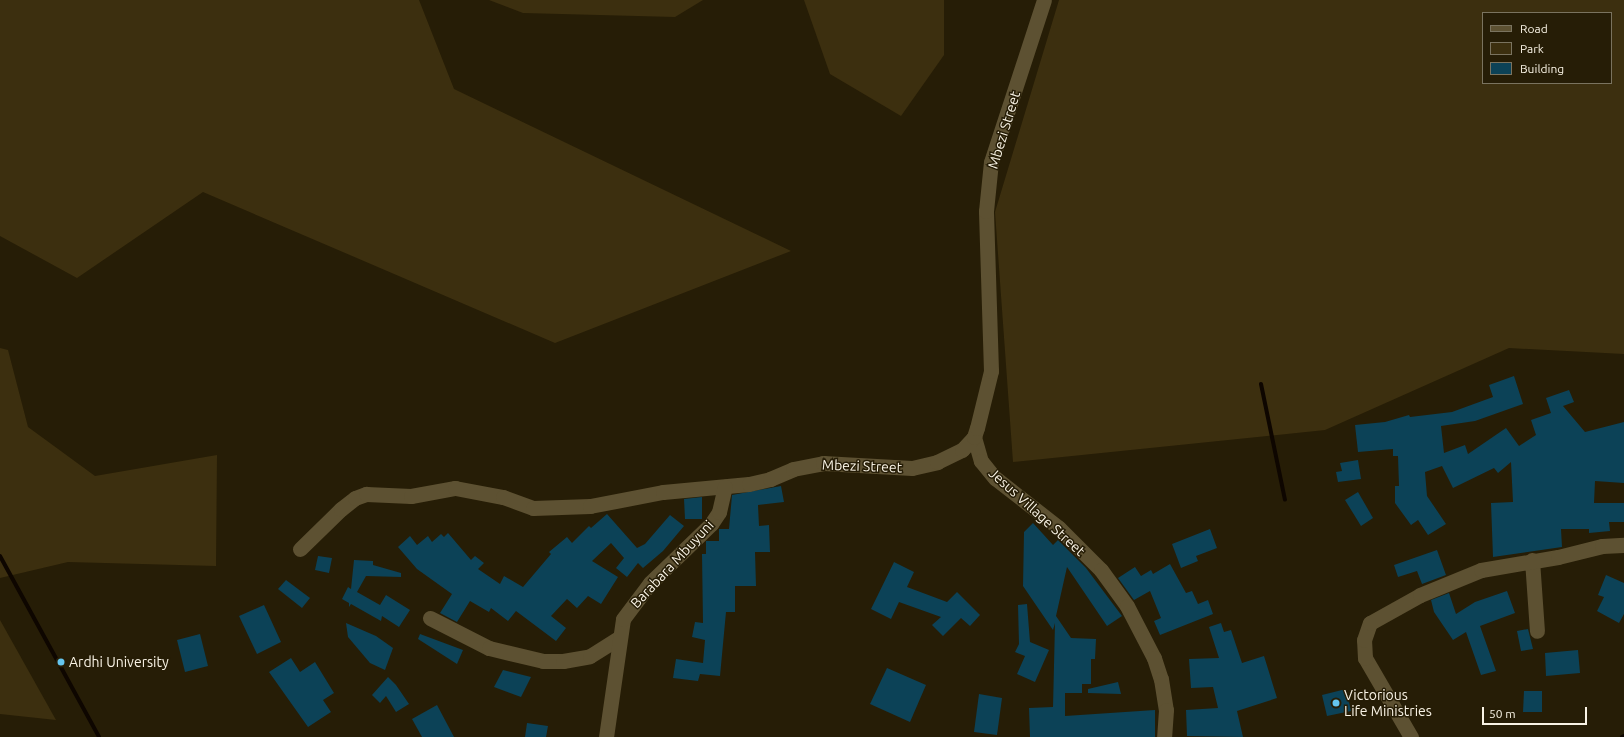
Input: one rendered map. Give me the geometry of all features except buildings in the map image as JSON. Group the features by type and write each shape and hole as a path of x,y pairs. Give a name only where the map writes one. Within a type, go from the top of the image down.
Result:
{"street":[{"name":"Mbezi Street","path":"300,549 341,509 355,498 366,494 411,496 455,488 503,497 533,508 590,506 663,492 726,487 770,479 793,469 823,463 912,468 937,462 962,450 974,437 991,371 986,211 991,162 1044,0"},
{"name":"Jesus Village Street","path":"974,437 982,461 995,478 1058,528 1101,570 1127,606 1154,658 1161,678 1166,710 1164,737"},
{"name":"Barabara Mbuyuni","path":"606,737 623,619 636,599 715,518 719,512 726,487"},
{"path":"1411,737 1365,658 1364,640 1370,623 1420,595 1481,570 1602,546 1624,545"},
{"path":"1532,560 1537,631"},
{"path":"430,618 489,648 544,660 563,661 590,656 620,638"}],"green space":[{"path":"0,0 419,0 454,89 791,251 555,343 203,192 77,278 0,236"},
{"path":"489,0 703,0 675,17 523,13"},
{"path":"804,0 944,0 944,55 901,116 830,74"},
{"path":"1059,0 1624,0 1624,354 1509,348 1325,430 1013,462 995,212"},
{"path":"0,348 8,350 28,427 95,476 217,455 216,566 68,562 0,578"},
{"path":"0,620 56,720 0,714"}],"waterway":[{"path":"1261,384 1285,500"},
{"path":"0,556 99,737"}],"place":[{"name":"Ardhi University","path":"61,662"},
{"name":"Victorious Life Ministries","path":"1336,703"}]}
